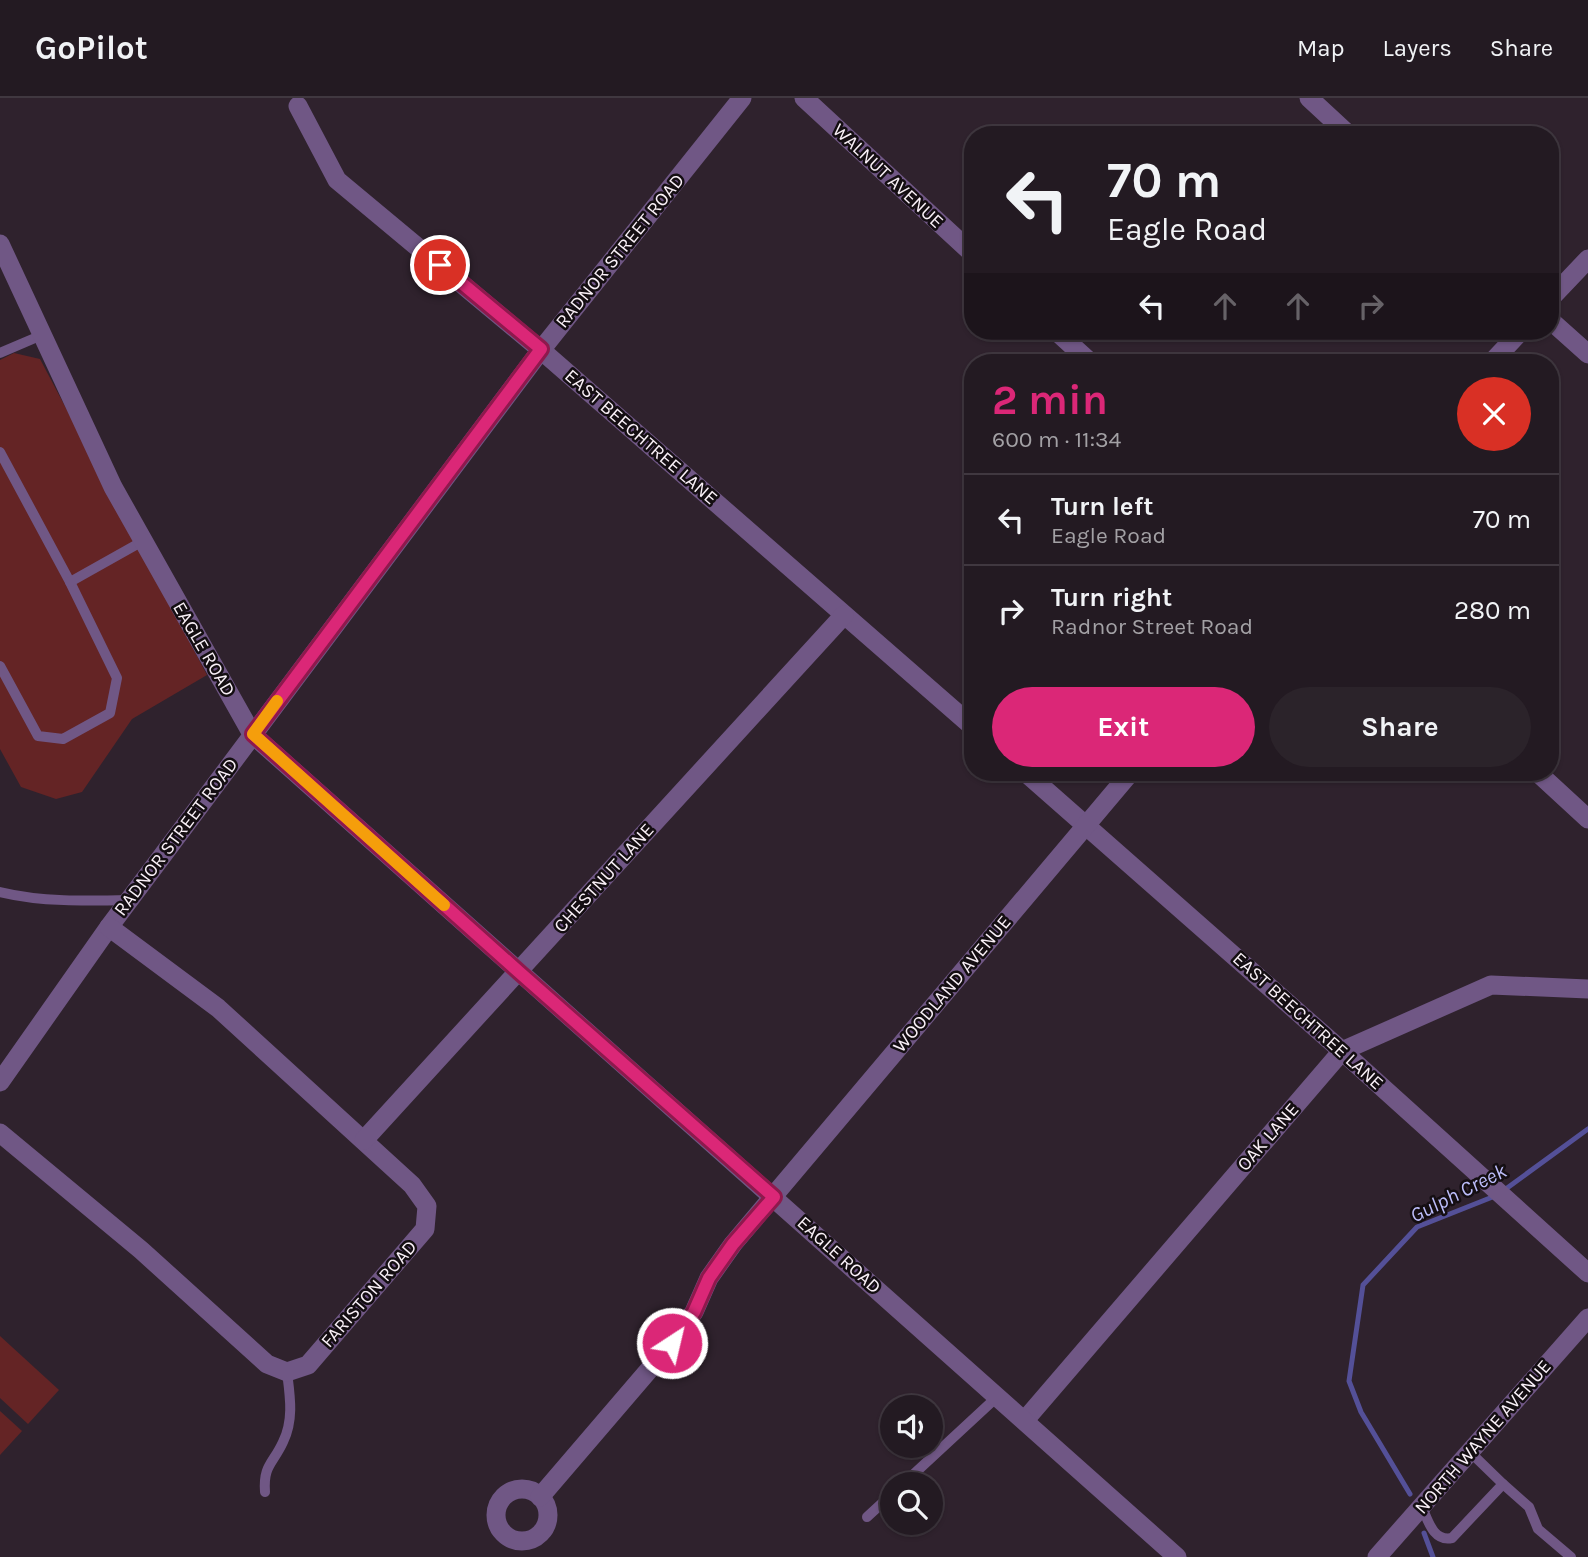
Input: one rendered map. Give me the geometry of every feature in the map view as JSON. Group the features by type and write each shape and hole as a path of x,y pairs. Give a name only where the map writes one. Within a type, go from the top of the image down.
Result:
{"street":[{"name":"RADNOR STREET ROAD","path":"0,1082 109,927 541,349 742,98"},
{"name":"WALNUT AVENUE","path":"804,98 964,246"},
{"path":"1309,98 1339,126"},
{"name":"EAST BEECHTREE LANE","path":"298,106 337,180 541,349 964,719"},
{"name":"EAGLE ROAD","path":"0,244 113,487 253,734 1177,1557"},
{"path":"1559,290 1588,259"},
{"path":"1559,328 1588,354"},
{"path":"1066,340 1081,354"},
{"path":"1499,354 1513,340"},
{"name":"CHESTNUT LANE","path":"364,1140 844,615"},
{"name":"EAST BEECHTREE LANE","path":"1035,781 1342,1051 1588,1273"},
{"name":"WOODLAND AVENUE","path":"540,1497 672,1343 694,1312 709,1278 733,1244 1123,781"},
{"path":"1546,781 1588,819"},
{"name":"FARISTON ROAD","path":"109,927 218,1008 412,1185 427,1206 425,1229 308,1365 287,1372"},
{"name":"OAK LANE","path":"1025,1420 1342,1051 1491,985 1588,989"},
{"path":"0,1133 141,1250 267,1364 287,1372"},
{"name":"NORTH WAYNE AVENUE","path":"1377,1557 1588,1318"}],"lane":[{"path":"0,353 42,335"},
{"path":"0,452 70,582 117,678 110,713 63,739 38,736 0,666"},
{"path":"70,582 143,541"},
{"path":"0,892 66,900 129,900"},
{"path":"265,1492 264,1478 269,1464 283,1442 290,1421 287,1372"},
{"path":"916,1472 998,1396"},
{"path":"1470,1452 1529,1507 1538,1529 1571,1557"},
{"path":"1422,1507 1436,1535 1445,1539 1452,1538 1503,1484"},
{"path":"867,1517 880,1505"}],"shaded area":[{"path":"14,353 40,359 207,675 132,719 82,792 56,799 21,787 0,749 0,360"},
{"path":"0,1336 59,1390 28,1424 0,1398"},
{"path":"0,1411 22,1431 0,1455"}],"waterway":[{"name":"Gulph Creek","path":"1503,1191 1588,1129"},
{"name":"Gulph Creek","path":"1410,1494 1361,1412 1349,1381 1363,1285 1417,1227 1495,1196"},
{"name":"Gulph Creek","path":"1424,1533 1433,1557"}],"slow traffic":[{"path":"277,701 253,734 444,905"}],"route":[{"path":"440,265 541,349 253,734 774,1197 733,1244 709,1278 694,1312 672,1343"}]}
